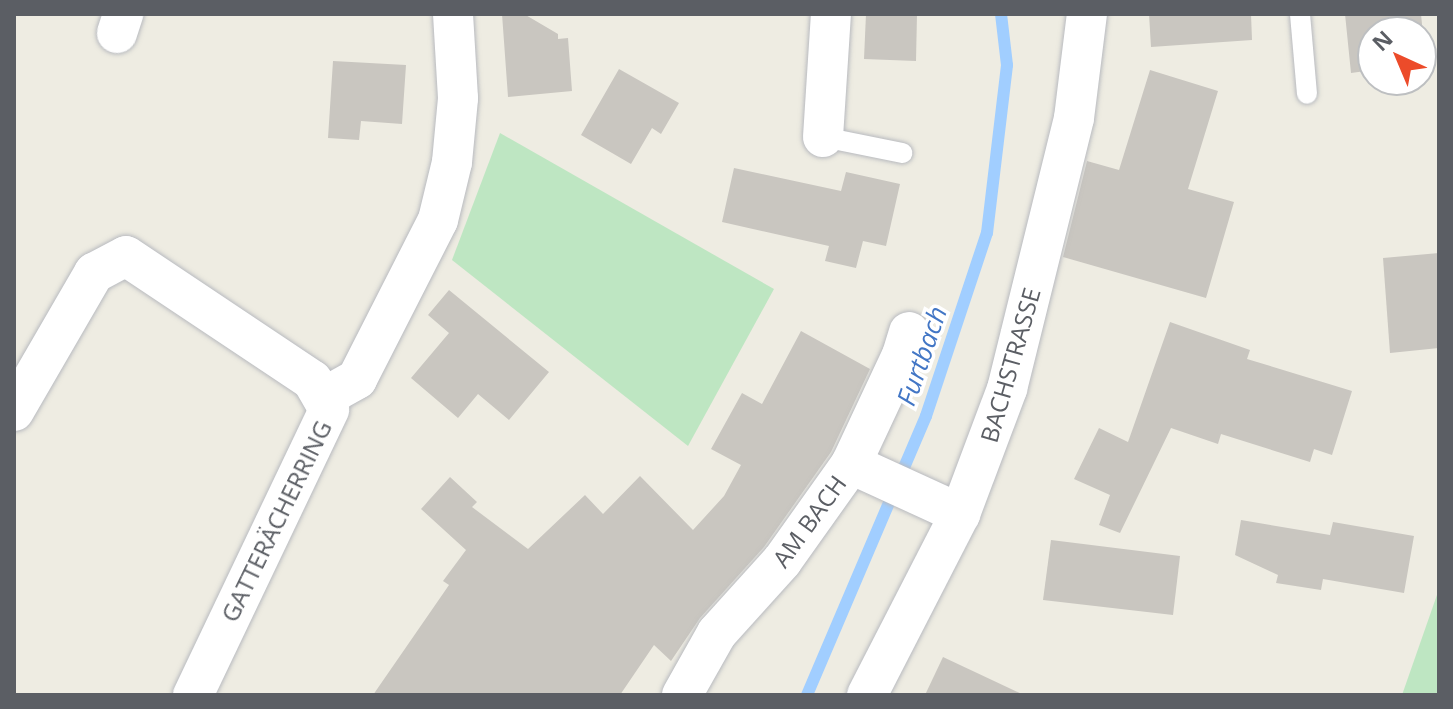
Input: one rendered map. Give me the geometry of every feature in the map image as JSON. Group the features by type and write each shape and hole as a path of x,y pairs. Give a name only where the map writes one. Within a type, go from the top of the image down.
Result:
{"street":[{"path":"323,398 357,379 438,220 452,162 458,98 453,14"},
{"path":"823,137 831,14"},
{"name":"BACHSTRASSE","path":"867,695 945,508 1007,389 1074,118 1087,14"},
{"name":"GATTERÄCHERRING","path":"14,411 94,273 126,256 312,380 329,410 193,695"},
{"name":"AM BACH","path":"682,695 717,633 860,468 909,332"},
{"path":"860,468 945,508"}],"lane":[{"path":"1300,14 1307,94"},
{"path":"823,137 902,153"}],"green space":[{"path":"500,133 774,289 688,446 452,260"},
{"path":"1438,592 1439,695 1402,695"}],"building":[{"path":"502,14 524,14 558,34 558,39 568,38 572,91 508,97"},
{"path":"866,14 917,14 916,61 864,59"},
{"path":"1149,14 1251,14 1252,40 1151,47"},
{"path":"1345,14 1421,14 1357,16 1357,72 1351,73"},
{"path":"333,61 406,65 402,124 361,121 359,140 328,138"},
{"path":"619,69 679,103 661,134 652,128 631,164 581,135"},
{"path":"1150,70 1218,91 1188,189 1234,202 1206,298 1063,257 1087,161 1119,170"},
{"path":"734,168 841,191 846,172 900,184 886,246 863,241 856,268 825,261 829,246 722,222"},
{"path":"1439,253 1439,348 1390,353 1383,258"},
{"path":"449,290 549,372 509,420 478,394 458,418 411,378 449,333 428,315"},
{"path":"1170,322 1250,350 1247,359 1352,391 1332,455 1314,449 1310,462 1221,434 1218,444 1171,428 1120,533 1099,525 1110,495 1074,479 1099,428 1128,442"},
{"path":"801,331 870,369 831,452 764,547 700,618 671,661 654,645 620,695 373,695 449,585 443,581 466,550 421,509 450,477 477,502 472,507 528,549 585,495 603,514 640,476 693,530 724,496 741,465 711,449 742,393 762,404"},
{"path":"1241,520 1330,535 1333,522 1414,536 1404,593 1323,579 1321,590 1276,583 1278,575 1235,555"},
{"path":"1051,540 1180,556 1173,615 1043,600"},
{"path":"943,657 1024,695 925,695"}],"waterway":[{"name":"Furtbach","path":"807,695 926,416 987,233 1007,65 1001,14"}]}
